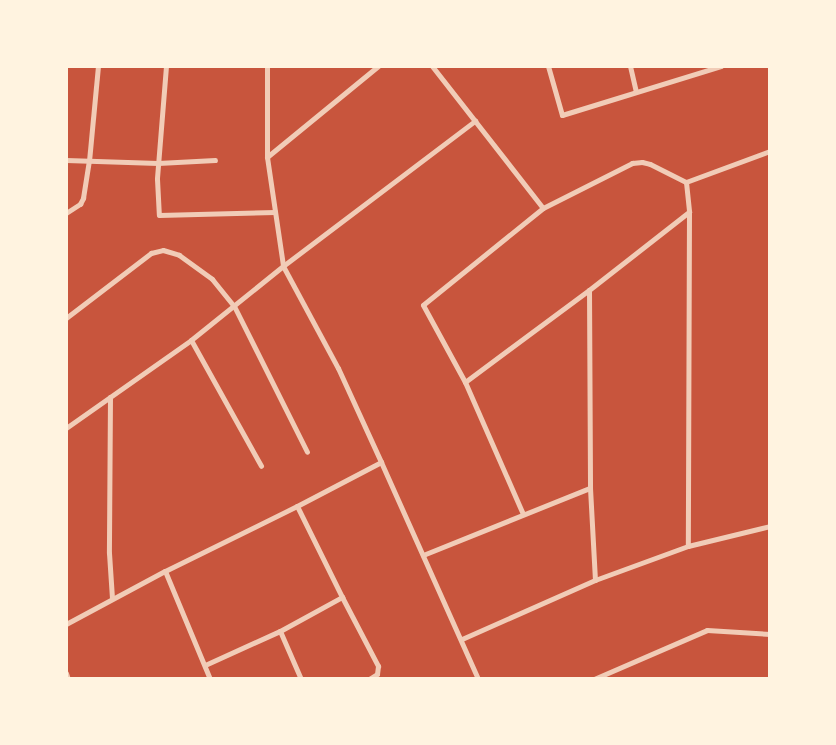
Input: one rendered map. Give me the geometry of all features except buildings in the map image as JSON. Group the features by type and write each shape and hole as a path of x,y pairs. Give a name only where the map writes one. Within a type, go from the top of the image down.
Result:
{"street":[{"path":"66,213 80,204 82,198 89,161 98,66"},
{"path":"166,66 158,163 157,210 159,215 275,212"},
{"path":"267,66 267,157 283,266 338,368 462,639 478,679"},
{"path":"267,157 378,66"},
{"path":"432,66 543,208"},
{"path":"548,66 562,115 721,66"},
{"path":"630,66 636,91"},
{"path":"66,428 191,340 283,266 475,121"},
{"path":"523,514 465,382 423,305 543,208 632,163 642,162 650,164 686,182 770,151"},
{"path":"66,160 158,163 214,160"},
{"path":"686,182 689,212 688,546"},
{"path":"465,382 590,290 689,212"},
{"path":"66,318 151,253 163,250 179,255 212,279 234,306 308,452"},
{"path":"590,290 590,488 595,580"},
{"path":"191,340 261,466"},
{"path":"110,397 109,552 112,598"},
{"path":"66,624 112,598 298,506 381,462"},
{"path":"424,555 590,488"},
{"path":"298,506 378,666 377,674 369,679"},
{"path":"462,639 595,580 688,546 770,526"},
{"path":"165,571 210,679"},
{"path":"205,665 280,631 342,597"},
{"path":"594,679 707,630 770,634"},
{"path":"280,631 302,679"},
{"path":"66,673 68,679"}]}
